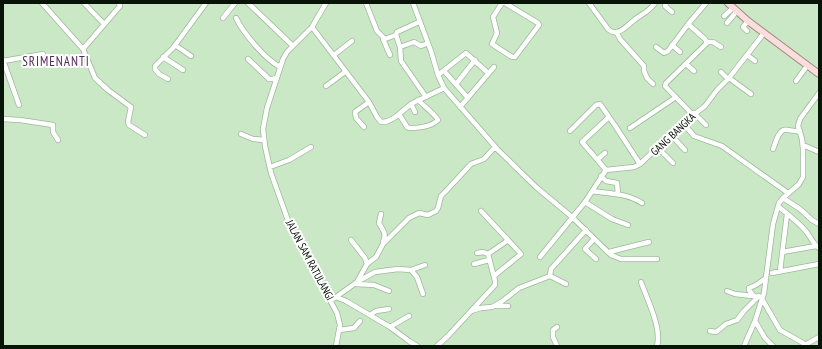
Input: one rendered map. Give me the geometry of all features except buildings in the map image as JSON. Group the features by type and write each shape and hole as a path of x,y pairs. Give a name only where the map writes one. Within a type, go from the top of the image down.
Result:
{"main road":[{"path":"732,7 807,66 818,72"}],"street":[{"path":"42,3 83,49 96,78 108,90 131,107 128,123 145,135"},
{"path":"84,3 104,24"},
{"path":"83,49 120,6 119,3"},
{"path":"168,79 154,69 155,66 175,45 206,3"},
{"path":"223,18 235,3"},
{"path":"248,3 293,46"},
{"name":"JALAN SAM RATULANGI","path":"326,3 318,20 287,52 276,78 267,108 263,129 270,167 277,191 295,236 331,300 339,319 339,330 336,346"},
{"path":"366,3 377,31 383,39 390,55"},
{"path":"413,3 444,88 495,146 536,187 572,217 611,255 621,258 657,259"},
{"path":"504,3 539,25 516,57 492,44 497,32 493,17 504,3"},
{"path":"589,3 611,32 617,32 627,27 634,20 646,13 654,3"},
{"path":"666,3 665,6 672,12"},
{"path":"656,47 665,53 668,51 706,3"},
{"path":"724,16 732,7"},
{"path":"727,23 732,7"},
{"path":"236,18 247,36 272,62 280,67"},
{"path":"747,31 743,27 748,21"},
{"path":"383,39 396,35 397,32 420,22"},
{"path":"688,24 707,42"},
{"path":"312,27 369,102 381,122 386,122 411,104 444,88"},
{"path":"617,32 620,39 644,66 644,71 647,78 653,84"},
{"name":"GANG BANGKA","path":"606,170 634,167 640,164 683,123 705,106 764,33"},
{"path":"396,35 400,47 401,61 426,97"},
{"path":"334,55 352,41"},
{"path":"400,47 414,42 421,46 428,43"},
{"path":"706,125 666,87 666,84 707,42 713,42 720,47"},
{"path":"175,45 191,56"},
{"path":"672,45 680,52"},
{"path":"438,75 466,53 488,73"},
{"path":"19,105 3,61 43,54"},
{"path":"747,55 755,61"},
{"path":"163,57 183,70"},
{"path":"248,59 269,78 276,78"},
{"path":"456,84 474,60"},
{"path":"686,64 694,71"},
{"path":"796,81 807,66"},
{"path":"460,108 494,67"},
{"path":"444,71 468,98"},
{"path":"326,86 345,72"},
{"path":"721,72 751,94"},
{"path":"744,346 755,322 766,278 773,224 778,206 783,198 799,184 803,177 803,145 798,126 800,119 819,92"},
{"path":"630,128 676,97"},
{"path":"399,114 409,128 429,125 436,122 438,120 437,118 418,100"},
{"path":"364,127 356,118 355,112 369,102"},
{"path":"411,104 415,112"},
{"path":"570,131 598,104 600,104 640,164"},
{"path":"540,257 585,202 606,170 582,141 608,116"},
{"path":"3,119 53,125 53,132 58,140"},
{"path":"683,123 694,136 722,146 788,193"},
{"path":"773,149 782,131 800,131"},
{"path":"241,134 253,140 264,140"},
{"path":"671,135 685,150"},
{"path":"803,145 819,152"},
{"path":"382,244 411,217 420,213 431,215 436,211 441,196 471,164 484,159 495,146"},
{"path":"270,167 289,160 311,147"},
{"path":"658,148 673,164"},
{"path":"598,159 605,153"},
{"path":"601,176 606,181 617,183 618,194"},
{"path":"592,191 608,194 622,194 642,203"},
{"path":"783,198 819,224"},
{"path":"585,202 617,222 628,225"},
{"path":"778,206 808,234 812,242 817,247"},
{"path":"481,211 507,241 521,254 494,276"},
{"path":"356,283 367,264 376,257 386,235 379,223 381,214"},
{"path":"780,271 787,214"},
{"path":"550,276 551,269 586,230"},
{"path":"594,239 586,249 596,259"},
{"path":"351,240 365,258 367,264"},
{"path":"488,254 507,241"},
{"path":"609,252 648,242"},
{"path":"782,252 817,247"},
{"path":"477,253 484,252 488,254"},
{"path":"437,346 495,285 488,254"},
{"path":"474,264 489,260"},
{"path":"772,273 819,264"},
{"path":"331,300 375,272 398,268 411,270 425,265"},
{"path":"411,270 417,277 423,294"},
{"path":"492,306 501,302 519,288 550,276 566,284"},
{"path":"753,295 749,288 766,278"},
{"path":"641,282 654,317 658,333 657,346"},
{"path":"356,283 374,285 389,291"},
{"path":"727,291 735,294 753,295 761,298 780,330 805,346 819,337"},
{"path":"336,297 346,301 390,327 410,344 417,346"},
{"path":"710,331 716,332 726,324 738,320 744,311 761,298"},
{"path":"471,311 492,306 508,306"},
{"path":"370,315 376,311 389,309"},
{"path":"390,327 409,316"},
{"path":"339,330 354,328 360,321"},
{"path":"755,322 765,338 773,346"},
{"path":"557,327 553,330 552,334 557,346"}],"district":[{"name":"SRIMENANTI","path":"56,61"}]}
